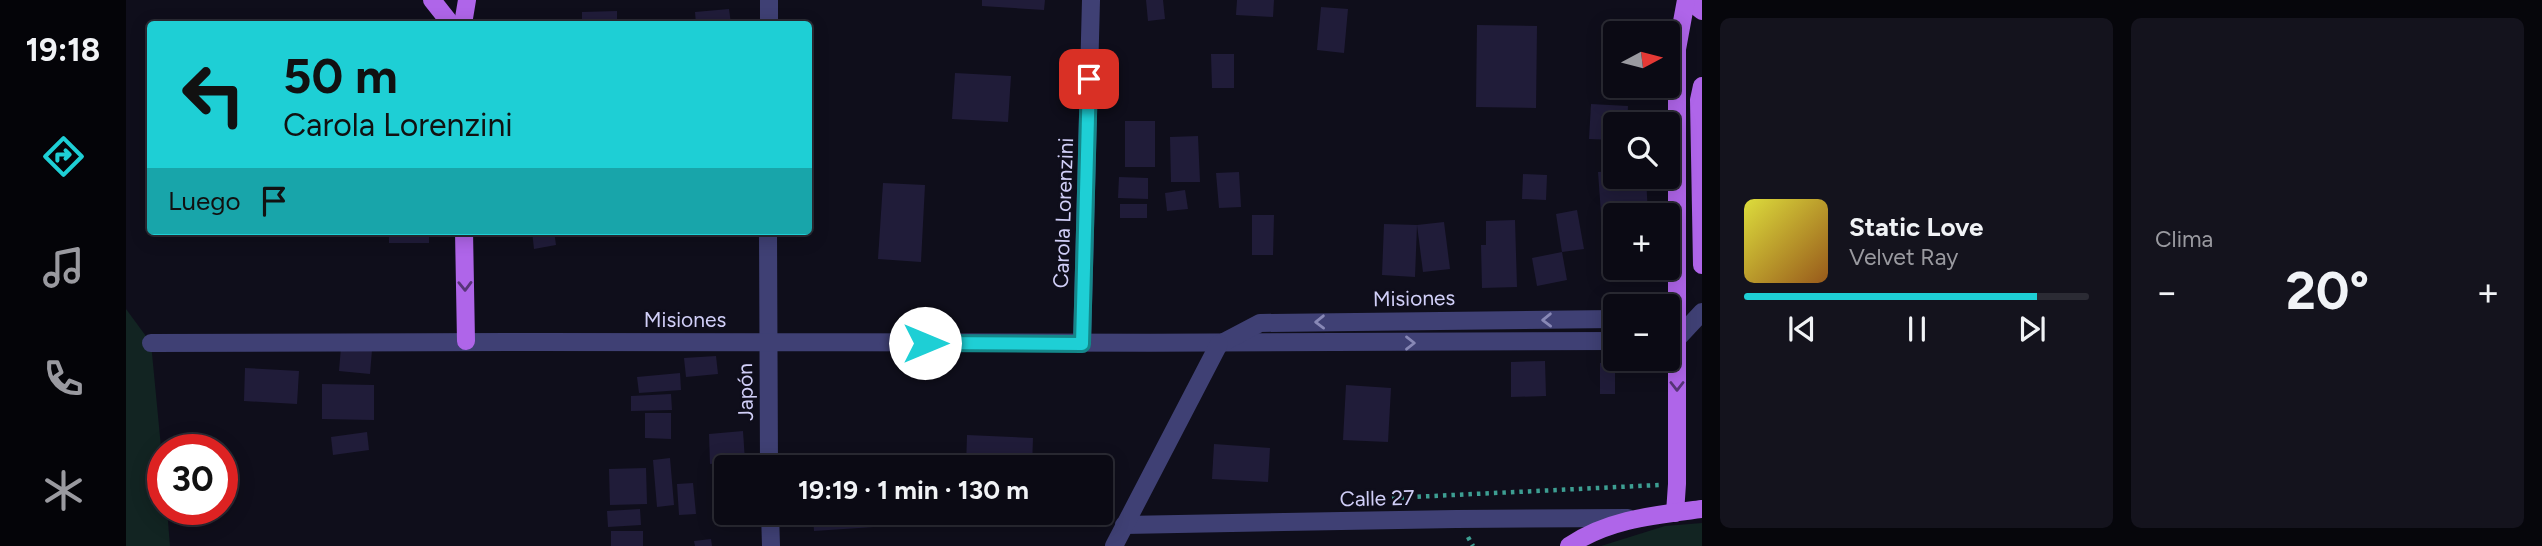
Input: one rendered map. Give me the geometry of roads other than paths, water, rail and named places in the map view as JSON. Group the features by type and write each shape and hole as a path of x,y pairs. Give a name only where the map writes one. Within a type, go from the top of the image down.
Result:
{"main road":[{"path":"432,0 449,21"},
{"path":"464,21 467,0"},
{"path":"1672,294 1677,48 1687,0 1702,11"},
{"path":"1702,86 1699,100 1702,265"},
{"path":"464,235 466,341"},
{"path":"1673,371 1677,484 1675,513"},
{"path":"1569,546 1578,539 1631,518 1702,509"}],"street":[{"path":"769,0 769,21"},
{"name":"Carola Lorenzini","path":"1082,344 1091,0"},
{"name":"Japón","path":"768,235 769,455"},
{"path":"1680,317 1702,312"},
{"path":"1680,333 1702,312"},
{"name":"Misiones","path":"1219,344 1260,323 1603,319"},
{"name":"Misiones","path":"151,343 466,341 1219,344 1603,341"},
{"path":"1114,546 1219,344"},
{"name":"Calle 27","path":"1124,525 1631,518"},
{"path":"770,525 771,546"}]}
